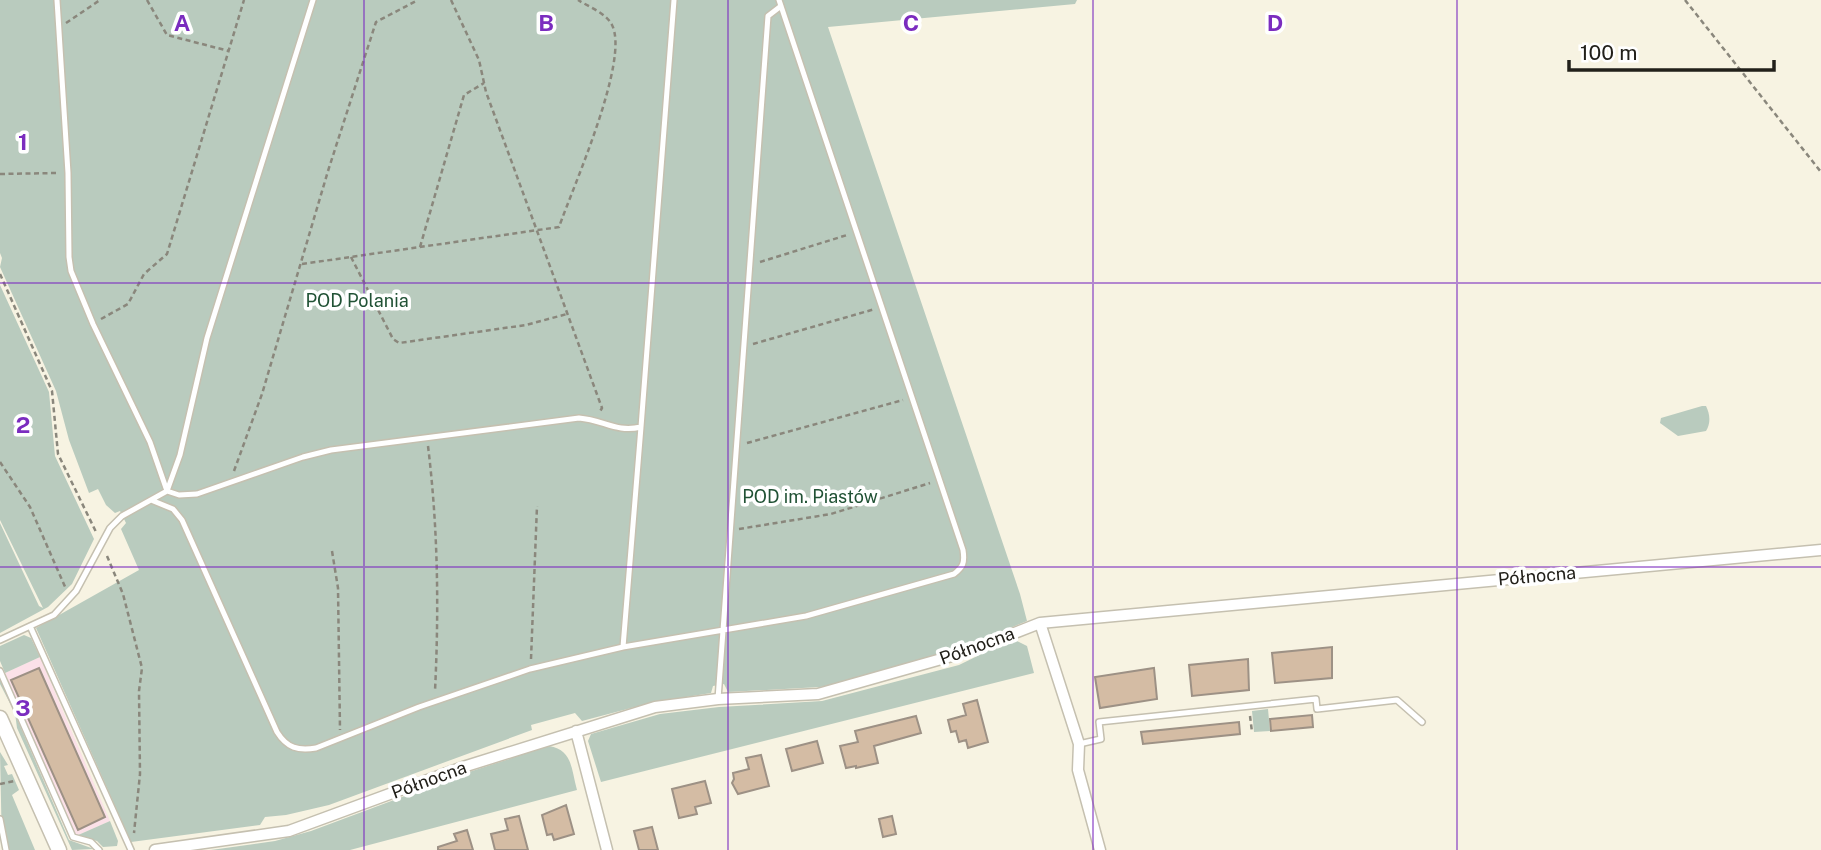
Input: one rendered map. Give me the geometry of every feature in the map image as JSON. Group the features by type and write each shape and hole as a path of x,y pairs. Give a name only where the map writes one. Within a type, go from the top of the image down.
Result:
{"street":[{"name":"Północna","path":"155,850 289,831 463,767 654,708 718,699 818,694 966,652 1040,622 1821,550"},
{"path":"1040,622 1079,744 1077,770 1100,850"},
{"path":"0,718 59,850"},
{"path":"576,731 607,850"}],"lane":[{"path":"58,0 71,271 93,324 150,442 167,491"},
{"path":"0,640 54,615 76,591 110,528 122,516 167,491 180,455 207,338 313,0"},
{"path":"623,647 674,0"},
{"path":"151,500 173,509 182,520 282,739 295,749 304,750 316,748 435,701 530,669 623,647 723,632 806,616 954,574 962,567 963,551 780,3 768,16 743,347 723,632 718,699"},
{"path":"167,491 179,495 197,494 331,450 579,418 626,431 641,427"},
{"path":"30,626 130,847"},
{"path":"0,671 73,837 91,842 99,850"},
{"path":"1079,744 1101,739 1099,722 1316,699 1317,709 1397,700 1422,722"},
{"path":"0,819 6,850"}],"path":[{"path":"61,26 100,0"},
{"path":"147,0 167,35 229,51"},
{"path":"93,324 128,304 144,274 167,254 244,0"},
{"path":"230,483 262,394 328,170 376,22 418,0"},
{"path":"451,0 479,60 484,83 602,408 597,421"},
{"path":"302,264 559,227 611,83 616,36 607,18 578,0"},
{"path":"1685,0 1821,172"},
{"path":"420,247 464,95 484,83"},
{"path":"0,173 68,173"},
{"path":"749,266 857,231"},
{"path":"351,257 393,339 399,343 526,325 567,314"},
{"path":"0,274 52,391 58,454 123,594 142,668 139,691 140,775 135,830 130,847"},
{"path":"743,347 881,307"},
{"path":"736,447 913,397"},
{"path":"427,439 438,560 435,701"},
{"path":"0,461 41,528 69,598"},
{"path":"730,530 831,514 940,480"},
{"path":"530,669 537,506"},
{"path":"332,551 338,589 341,737"},
{"path":"0,784 17,781"}],"shaded area":[{"path":"40,657 110,821 76,836 5,673"}],"green space":[{"name":"POD Polania","path":"0,0 1077,0 1075,4 828,27 1027,621 957,650 845,682 820,687 728,692 724,684 713,686 711,693 650,703 582,721 575,713 531,725 532,730 329,805 265,817 260,825 131,842 36,628 139,570 121,529 126,523 120,511 115,513 106,505 98,489 89,493 69,440 56,391 0,267"},
{"path":"0,285 49,392 55,456 94,539 72,584 48,607 0,633 0,523 39,606 43,608 0,520"},
{"path":"1706,406 1709,415 1706,431 1678,436 1660,423 1661,418"},
{"path":"24,635 31,638 40,657 5,673 0,661 0,646"},
{"path":"1017,641 1027,646 1034,673 601,782 588,741 591,734 660,714 719,707 822,701 959,665 1004,643"},
{"path":"0,679 13,708 0,684"},
{"path":"1268,709 1270,731 1254,732 1252,711"},
{"path":"15,714 69,840 94,849 72,850 17,728"},
{"path":"549,746 557,748 567,756 577,790 350,850 211,850 275,841 311,831 469,772"},
{"path":"0,752 8,765 4,766 8,775 12,774 19,790 12,795 35,850 2,850"},
{"path":"110,821 118,841 117,846 103,847 97,841 76,836"}],"building":[{"path":"1332,647 1332,678 1275,683 1272,653"},
{"path":"1248,659 1249,690 1192,696 1189,665"},
{"path":"39,668 105,817 78,830 11,680"},
{"path":"1154,668 1157,699 1100,708 1095,677"},
{"path":"977,700 988,742 968,748 966,740 959,742 956,731 951,732 948,720 966,715 963,704"},
{"path":"1312,715 1313,727 1271,731 1270,719"},
{"path":"916,716 921,733 874,746 878,763 846,768 840,746 858,742 855,731"},
{"path":"1239,722 1240,734 1143,744 1141,732"},
{"path":"817,741 823,763 792,771 786,749"},
{"path":"761,755 769,786 738,794 732,783 733,773 749,769 746,758"},
{"path":"705,781 711,803 695,807 697,814 679,818 672,789"},
{"path":"566,805 574,834 554,840 552,834 547,835 542,815"},
{"path":"519,816 528,850 495,850 491,834 508,830 505,819"},
{"path":"892,816 896,834 883,837 879,819"},
{"path":"652,827 658,850 639,850 634,831"},
{"path":"467,830 473,850 438,850 438,847 457,841 454,834"}],"park label":[{"name":"POD im. Piastów","path":"810,497"}]}
